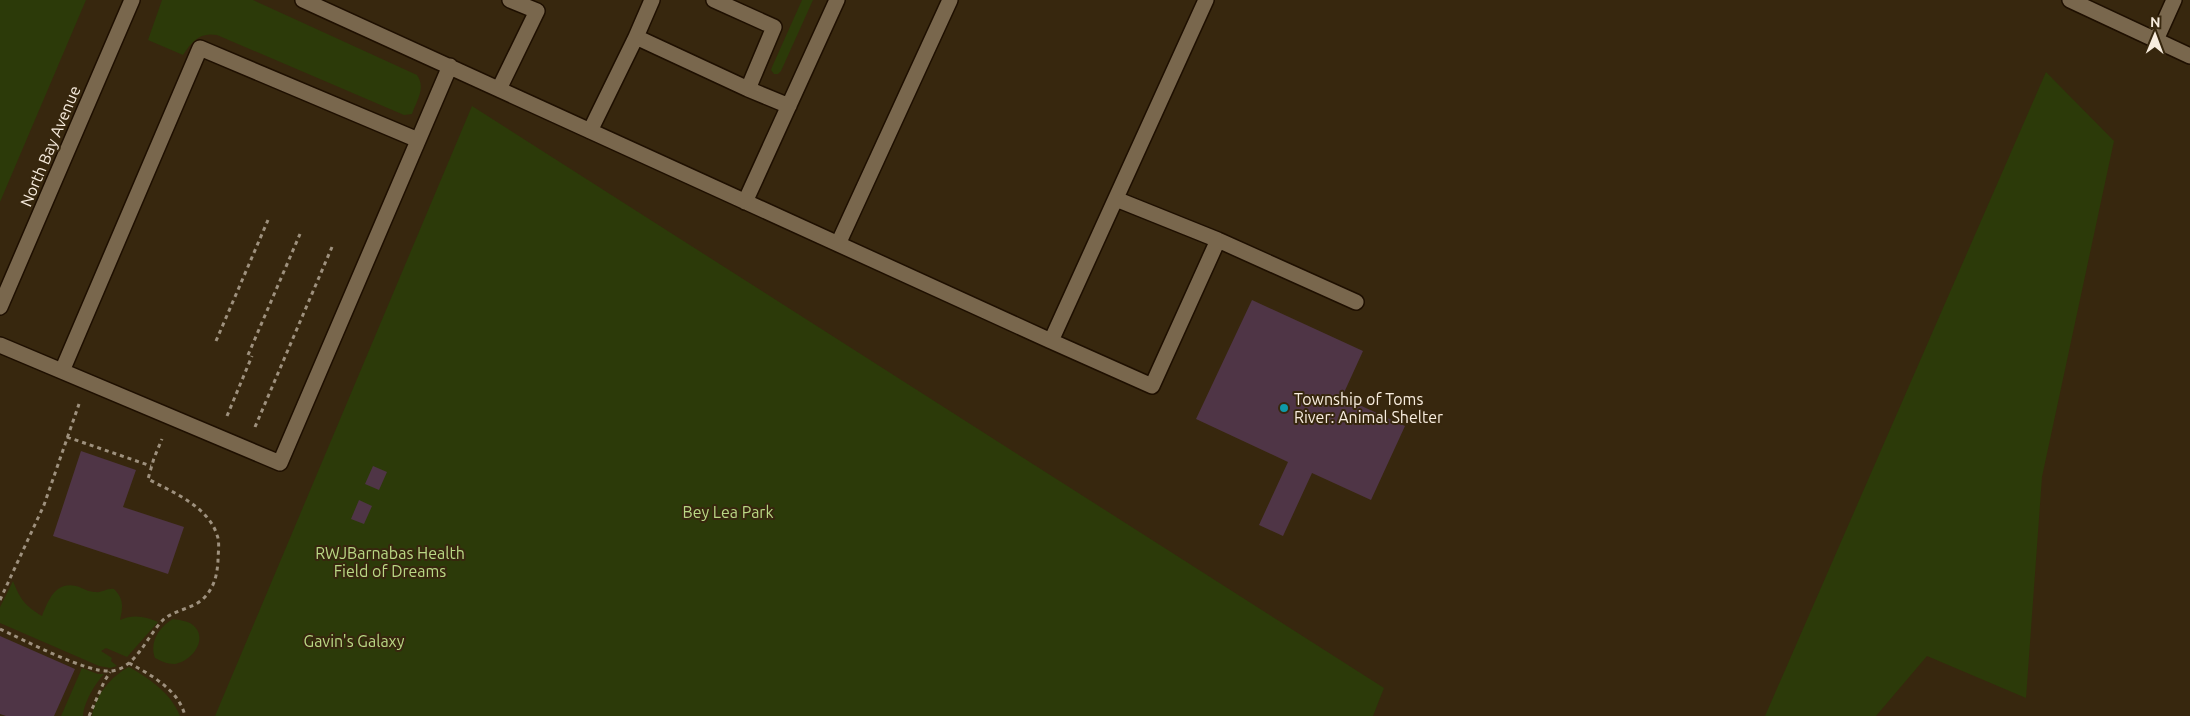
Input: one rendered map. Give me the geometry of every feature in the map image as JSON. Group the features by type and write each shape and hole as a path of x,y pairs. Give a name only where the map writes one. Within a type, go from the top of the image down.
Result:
{"street":[{"name":"North Bay Avenue","path":"0,307 132,0"},
{"path":"303,0 1152,386 1218,240"},
{"path":"499,89 539,6 510,0"},
{"path":"590,131 652,0"},
{"path":"714,0 774,27 748,89"},
{"path":"745,202 837,0"},
{"path":"838,244 950,0"},
{"path":"1051,341 1206,0"},
{"path":"2070,0 2190,56"},
{"path":"2156,40 2174,0"},
{"path":"636,37 789,106"},
{"path":"62,371 200,48 418,140"},
{"path":"0,345 280,463 450,66"},
{"path":"1116,199 1218,240 1356,302"}],"path":[{"path":"216,341 268,220"},
{"path":"218,437 300,234"},
{"path":"246,449 332,247"},
{"path":"0,600 44,505 71,422"},
{"path":"67,437 152,466"},
{"path":"0,629 83,666 111,671 129,663 164,619 201,601 216,581 218,535 205,515 188,501 148,479 154,458"},
{"path":"129,663 148,673 168,689 183,708 184,716"},
{"path":"89,716 100,690 111,671"}],"green space":[{"path":"0,0 86,0 0,202"},
{"path":"162,0 253,0 417,75 420,80 421,89 412,114 404,115 217,35 205,35 197,39 183,55 148,40"},
{"path":"802,0 813,0 781,71 778,74 774,74 771,70 772,67"},
{"path":"2046,72 2114,141 2042,477 2026,698 1927,656 1876,716 1765,716"},
{"name":"Bey Lea Park","path":"472,106 1384,688 1373,716 215,716"},
{"path":"13,581 24,602 42,616 53,594 63,586 69,585 92,592 114,589 120,596 122,603 120,620 139,616 158,622 127,657 106,648 101,651 112,658 111,661 117,666 110,668 99,666 0,623 0,607"},
{"path":"173,619 185,621 193,625 199,639 198,645 191,656 180,663 174,664 155,658 153,652 156,636 163,626"},
{"path":"129,667 159,687 171,700 180,716 92,716 100,694 105,687"},
{"path":"82,668 98,674 104,674 90,694 83,716 61,716"}],"building":[{"name":"Township of Toms River: Animal Shelter","path":"1252,300 1363,351 1342,397 1405,426 1371,500 1312,473 1283,536 1259,525 1288,462 1196,419"},
{"path":"81,451 136,470 123,507 184,527 168,574 53,536"},
{"path":"373,466 387,472 379,490 365,484"},
{"path":"359,500 372,506 364,524 351,519"},
{"path":"0,636 75,669 54,716 6,716 0,714"}],"place":[{"name":"Township of Toms River: Animal Shelter","path":"1284,408"}],"park label":[{"name":"RWJBarnabas Health Field of Dreams","path":"390,562"},
{"name":"Gavin's Galaxy","path":"354,641"}]}
